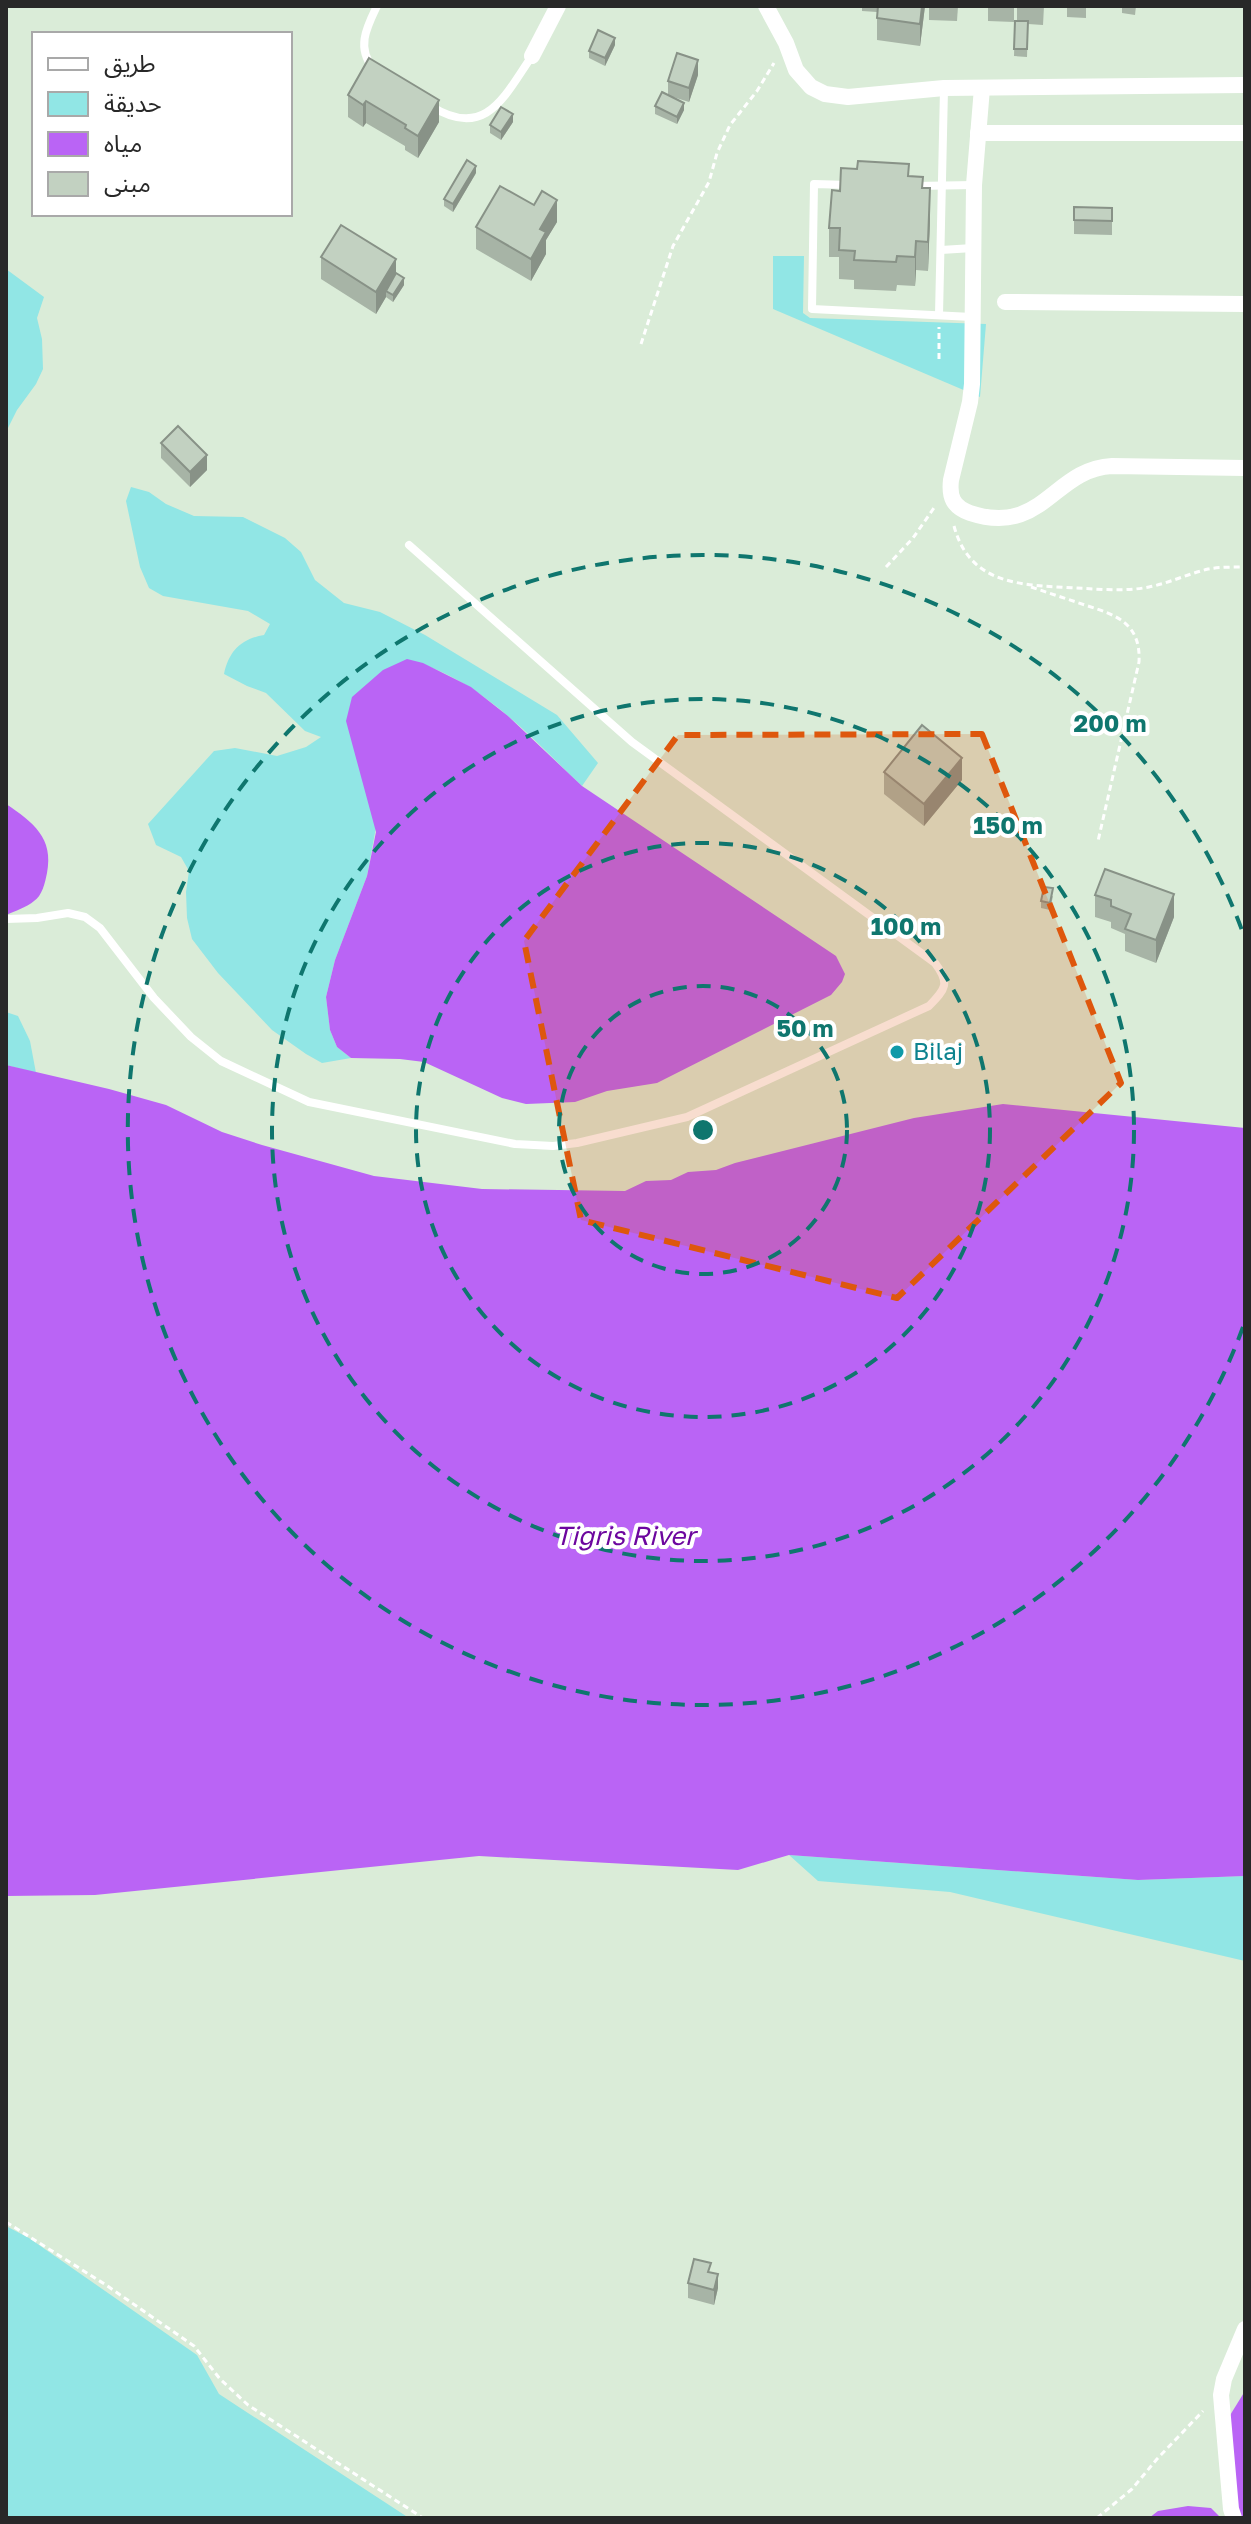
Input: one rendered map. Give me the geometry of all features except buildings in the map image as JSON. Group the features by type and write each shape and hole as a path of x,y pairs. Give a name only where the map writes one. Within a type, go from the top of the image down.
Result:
{"street":[{"path":"532,56 558,6"},
{"path":"766,6 786,43 796,70 811,87 825,94 848,97 944,88 1245,85"},
{"path":"982,88 974,185 970,402 950,492 944,504 991,518 1019,517 1045,502 1074,478 1094,468 1245,468"},
{"path":"978,133 1245,133"},
{"path":"1005,302 1245,304"},
{"path":"1234,2518 1221,2395 1224,2379 1245,2329"}],"lane":[{"path":"377,6 366,29 364,52 375,70 386,77"},
{"path":"420,99 450,118 476,117 499,103 532,56"},
{"path":"939,315 944,88"},
{"path":"857,185 814,184 812,309 972,317"},
{"path":"900,186 974,185"},
{"path":"941,250 973,248"},
{"path":"6,919 68,913 85,917 100,928 154,998 191,1037 221,1061 309,1102 515,1144 553,1146 577,1143 687,1117 929,1006 939,996 945,976 935,963 632,742 409,545"}],"path":[{"path":"641,344 673,246 709,182 717,153 730,125 757,91 786,43"},
{"path":"939,315 939,359"},
{"path":"886,567 944,504 971,561 995,576 1114,614 1129,626 1138,643 1139,662 1098,841"},
{"path":"1028,586 1130,590 1168,583 1208,569 1245,567"},
{"path":"6,2222 106,2285 194,2346 220,2379 248,2405 423,2518"},
{"path":"1097,2518 1132,2489 1183,2431 1221,2395"}],"highlighted area":[{"path":"982,734 1121,1083 897,1298 581,1220 524,941 678,735"}],"green space":[{"path":"773,256 804,256 803,313 810,318 986,324 980,397 773,309"},
{"path":"6,269 44,297 37,318 42,339 43,369 6,432"},
{"path":"131,487 149,492 166,504 194,516 243,517 285,538 301,552 315,580 344,603 380,612 425,635 557,715 598,763 582,786 523,729 480,694 433,668 407,660 367,876 335,960 326,997 330,1030 337,1047 351,1058 322,1063 272,1030 218,973 192,939 187,918 189,871 181,857 156,845 148,824 214,751 235,748 277,756 306,747 321,737 305,731 266,693 224,674 237,647 264,635 270,624 248,611 163,596 149,588 140,567 126,501"},
{"path":"6,1012 18,1016 30,1041 36,1073 6,1065"},
{"path":"789,1855 1138,1880 1245,1876 1245,1961 950,1892 818,1881"},
{"path":"6,2226 29,2238 197,2355 219,2394 409,2518 6,2518"}],"water":[{"path":"407,659 423,663 471,687 508,716 582,786 836,956 845,974 842,982 831,995 657,1083 607,1091 575,1102 526,1104 502,1098 424,1062 351,1058 337,1047 330,1030 326,997 335,960 367,876 376,832 346,721 352,697 383,670"},
{"path":"6,804 39,832 48,861 43,889 37,899 6,915"},
{"name":"Tigris River","path":"6,1065 166,1105 222,1132 374,1176 482,1189 625,1191 646,1181 671,1180 688,1172 716,1170 914,1118 1003,1104 1245,1128 1245,1876 1138,1880 789,1855 738,1870 479,1856 95,1895 6,1896"},
{"path":"1245,2391 1245,2518 1235,2518 1224,2425"},
{"path":"1188,2506 1211,2508 1221,2518 1149,2518 1158,2511"}],"place":[{"name":"Bilaj","path":"897,1052"}]}
